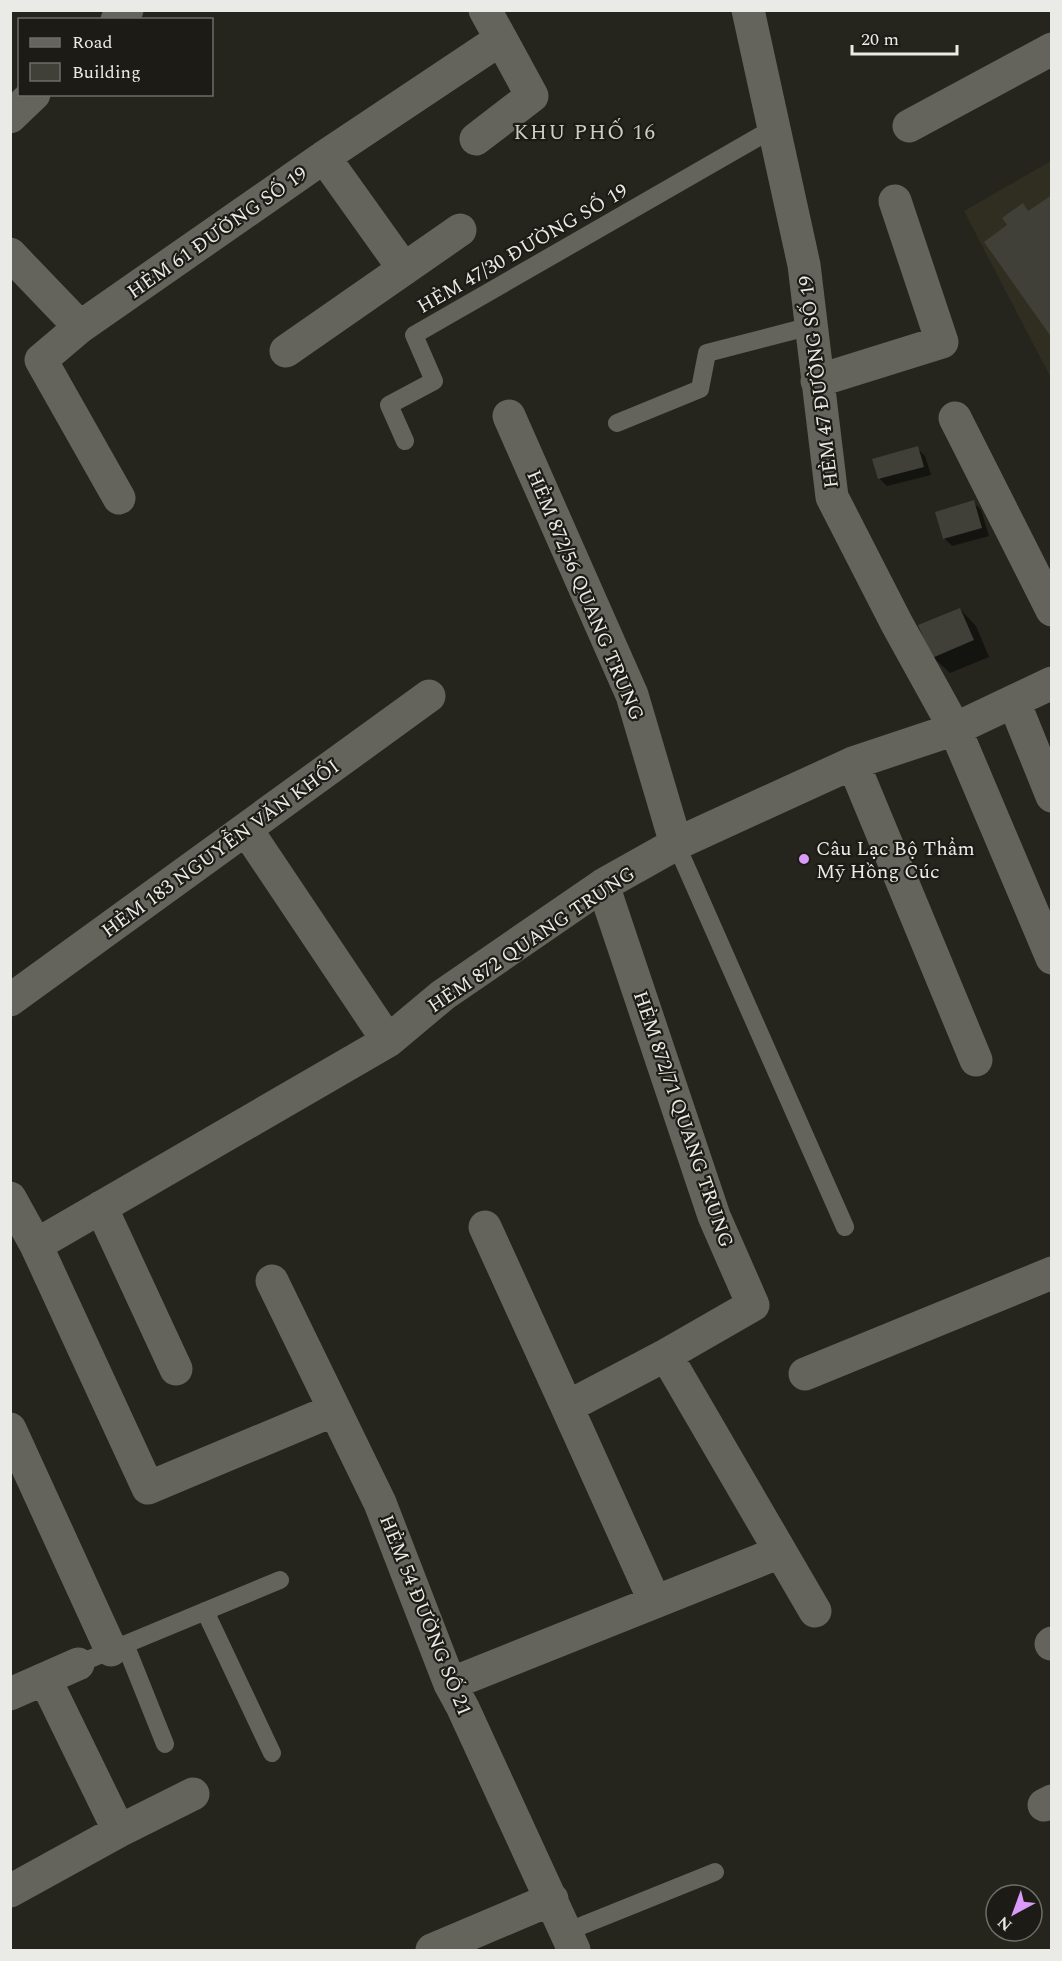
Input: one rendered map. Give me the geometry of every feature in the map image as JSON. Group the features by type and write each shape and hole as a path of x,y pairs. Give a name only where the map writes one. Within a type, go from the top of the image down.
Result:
{"street":[{"path":"476,139 532,96 485,10"},
{"name":"HẺM 47 ĐƯỜNG SỐ 19","path":"748,10 804,265 832,497 897,624 955,729 1052,958"},
{"name":"HẺM 61 ĐƯỜNG SỐ 19","path":"119,498 41,360 80,327 324,157 501,39"},
{"path":"909,126 1052,49"},
{"path":"10,117 32,96"},
{"path":"324,157 404,269"},
{"path":"817,381 942,342 895,201"},
{"path":"286,351 460,230"},
{"path":"10,255 80,327"},
{"name":"HẺM 872/56 QUANG TRUNG","path":"509,416 632,695 676,844"},
{"path":"955,418 1052,610"},
{"name":"HẺM 872 QUANG TRUNG","path":"36,1245 388,1041 443,995 603,885 676,844 854,763 955,729 1052,682"},
{"name":"HẺM 183 NGUYỄN VĂN KHỐI","path":"10,1000 429,696"},
{"path":"1014,702 1052,796"},
{"path":"854,763 976,1060"},
{"path":"246,829 388,1041"},
{"name":"HẺM 872/71 QUANG TRUNG","path":"567,1407 666,1355 753,1305 714,1216 603,885"},
{"path":"10,1198 36,1245 148,1488 334,1410"},
{"path":"101,1207 176,1370"},
{"path":"485,1227 656,1602"},
{"path":"805,1374 1052,1273"},
{"name":"HẺM 54 ĐƯỜNG SỐ 21","path":"272,1281 380,1503 450,1684 570,1941"},
{"path":"666,1355 815,1611"},
{"path":"10,1429 118,1647"},
{"path":"450,1684 780,1552"},
{"path":"10,1694 78,1664"},
{"path":"45,1679 119,1831"},
{"path":"10,1891 119,1831 193,1794"},
{"path":"432,1950 552,1899"}],"lane":[{"name":"HẺM 47/30 ĐƯỜNG SỐ 19","path":"405,441 389,405 434,381 414,335 774,128"},
{"path":"617,423 700,389 707,353 811,326"},
{"path":"676,844 845,1227"},
{"path":"78,1664 280,1580"},
{"path":"205,1611 272,1753"},
{"path":"118,1647 165,1744"},
{"path":"570,1941 715,1872"}],"shaded area":[{"path":"1051,161 1051,378 964,211"}],"building":[{"path":"1052,195 1052,338 984,242 1007,225 1002,218 1023,203 1028,211"},
{"path":"918,446 924,467 878,479 872,459"},
{"path":"974,500 982,528 943,539 935,512"},
{"path":"960,608 974,640 932,658 918,625"}],"place":[{"name":"Câu Lạc Bộ Thẩm Mỹ Hồng Cúc","path":"804,859"}],"district":[{"name":"KHU PHỐ 16","path":"585,132"}]}
